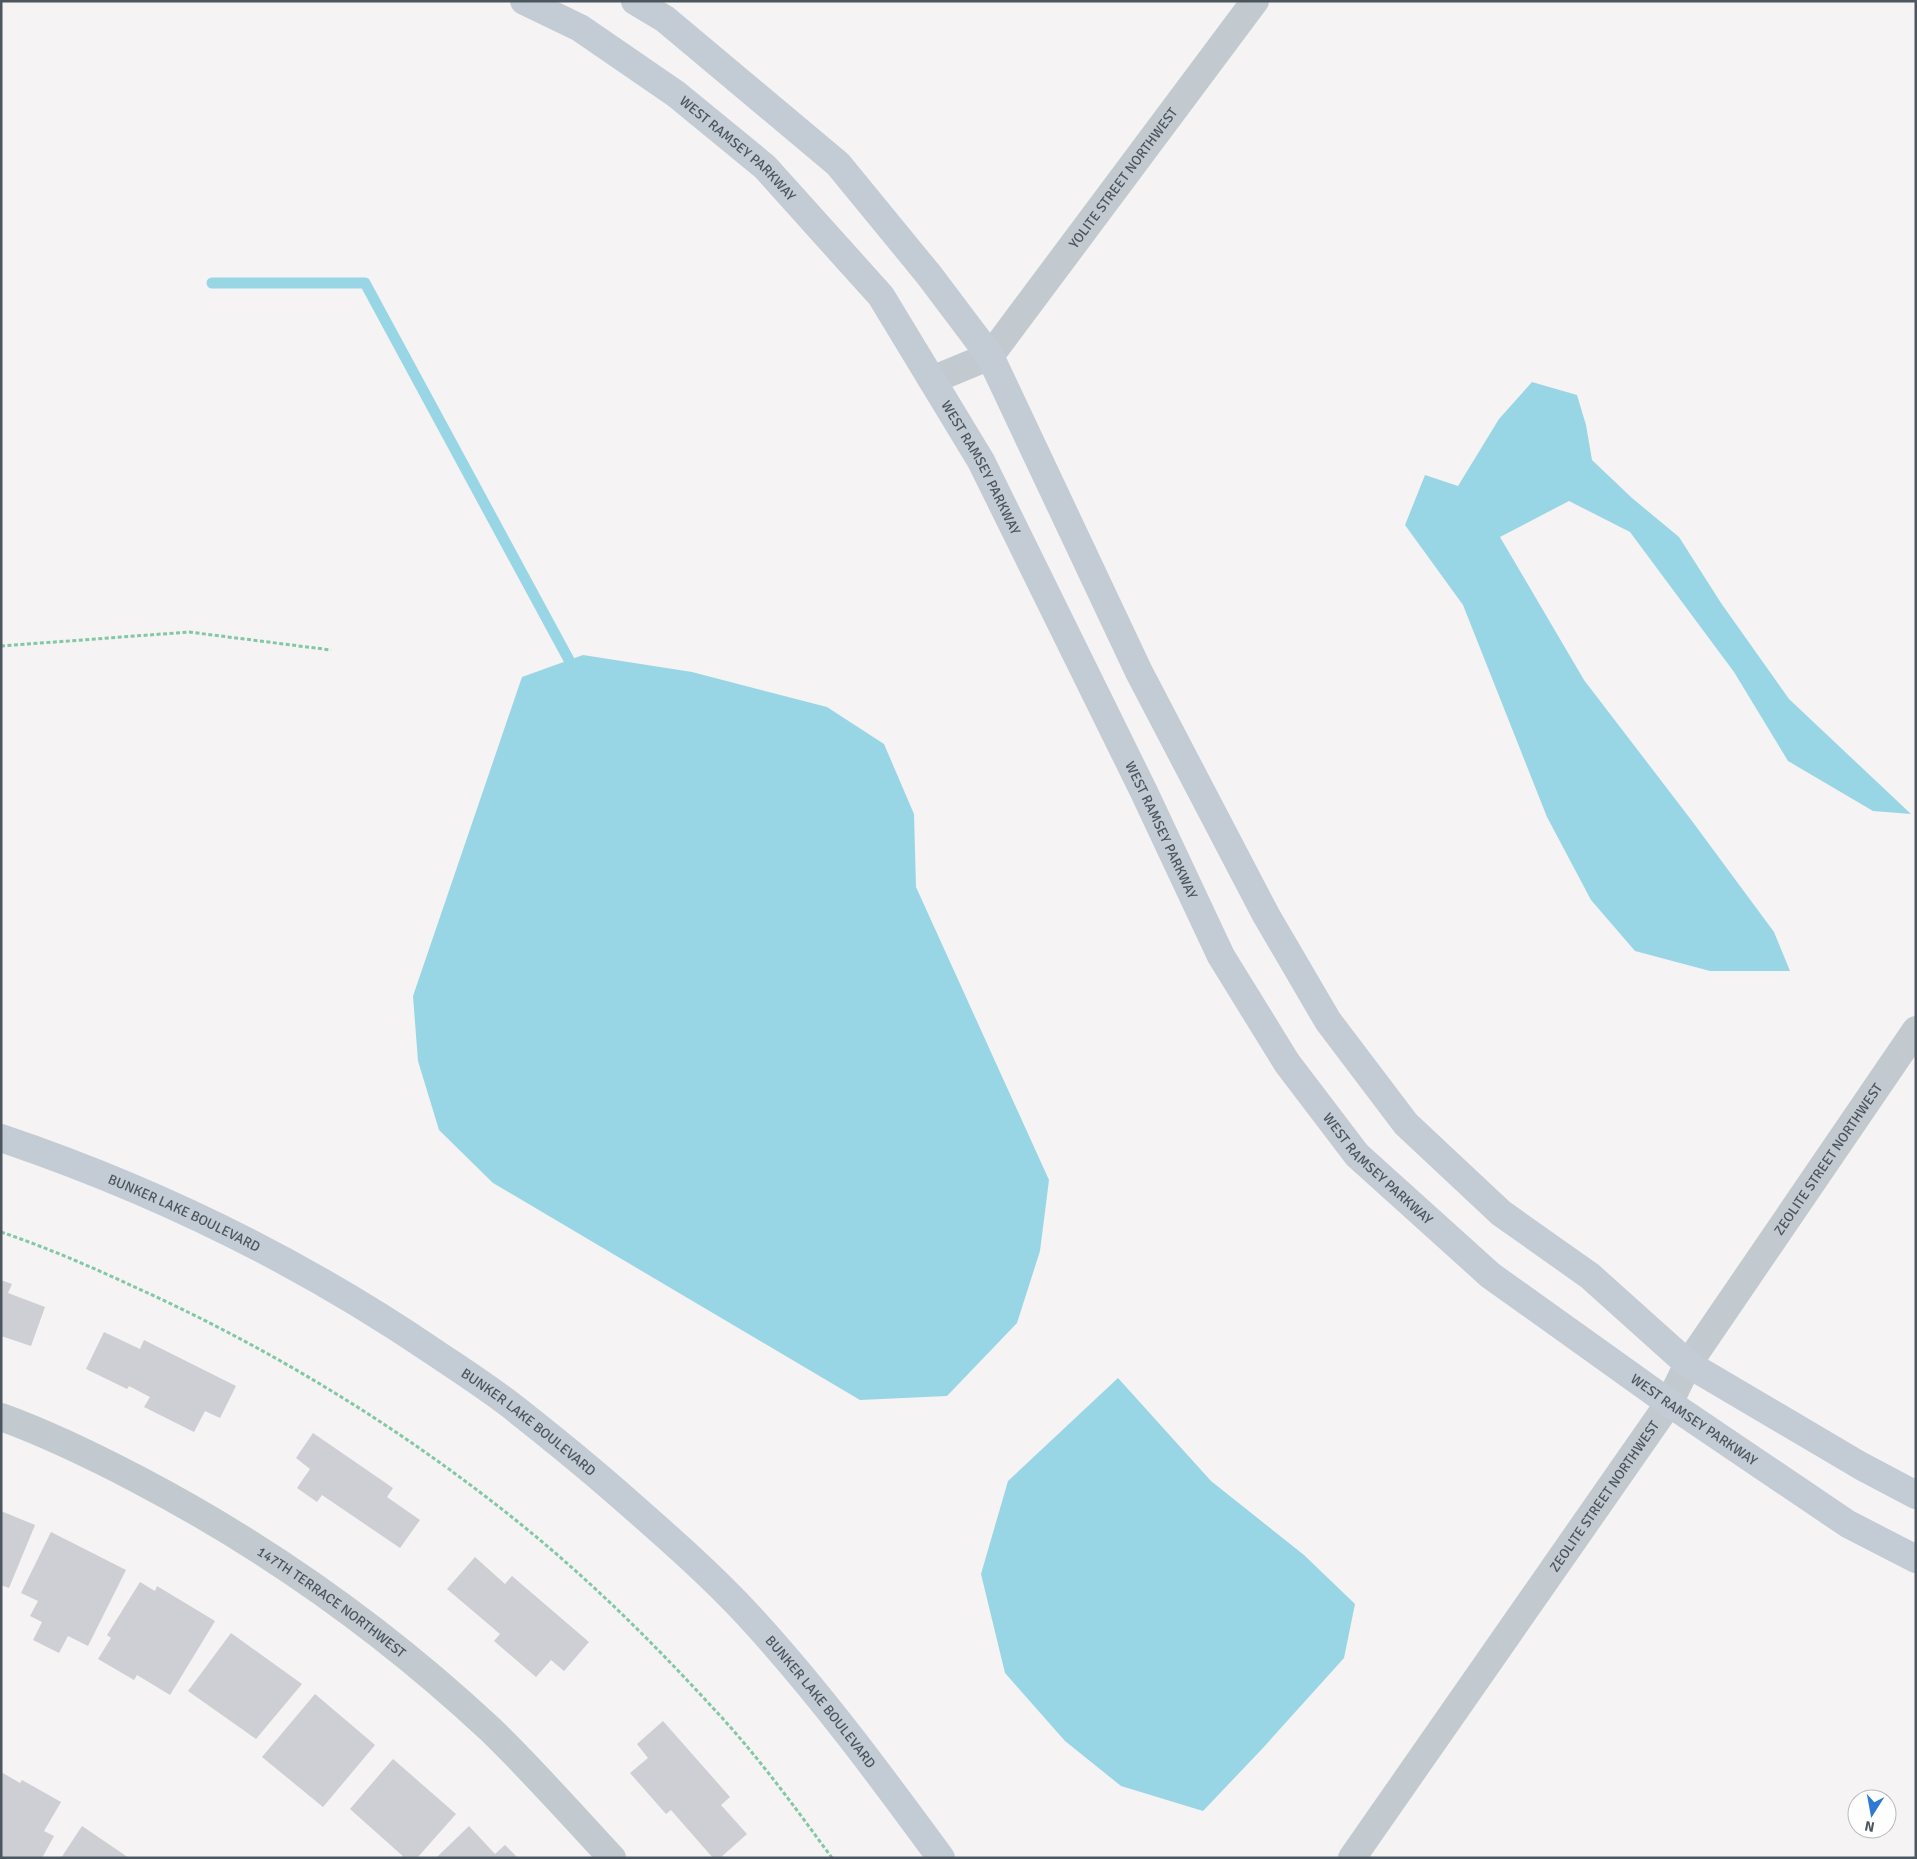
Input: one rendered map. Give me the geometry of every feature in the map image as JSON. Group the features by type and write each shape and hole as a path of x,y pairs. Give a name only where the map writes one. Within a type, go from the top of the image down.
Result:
{"street":[{"name":"WEST RAMSEY PARKWAY","path":"524,1 580,28 676,94 765,168 881,296 981,461 1144,792 1221,956 1287,1063 1357,1155 1490,1275 1669,1403 1848,1524 1916,1559"},
{"path":"635,1 665,18 838,164 929,275 990,356 1139,672 1266,915 1328,1020 1406,1124 1501,1213 1590,1276 1688,1364 1861,1466 1916,1495"},
{"name":"YOLITE STREET NORTHWEST","path":"990,356 1255,1"},
{"path":"932,380 990,356"},
{"name":"ZEOLITE STREET NORTHWEST","path":"1352,1858 1669,1403 1688,1364 1916,1030"},
{"name":"BUNKER LAKE BOULEVARD","path":"1,1138 101,1174 168,1202 239,1236 381,1316 516,1409 598,1476 675,1544 747,1614 815,1691 941,1858"},
{"name":"147TH TERRACE NORTHWEST","path":"1,1417 98,1459 184,1504 270,1556 357,1618 426,1672 491,1731 612,1858"}],"path":[{"path":"1,646 189,632 332,650"},
{"path":"1,1232 88,1266 171,1303 242,1339 332,1390 446,1467 540,1541 588,1582 655,1648 715,1710 768,1773 832,1858"}],"water":[{"path":"1532,382 1577,395 1586,425 1592,460 1632,498 1679,537 1721,603 1789,699 1911,814 1873,811 1788,761 1734,672 1630,532 1569,501 1500,537 1584,680 1774,932 1790,971 1710,971 1635,951 1591,900 1547,817 1463,605 1405,525 1425,475 1458,486 1499,419"},
{"path":"583,655 692,672 827,707 884,744 914,814 916,887 1049,1180 1040,1251 1017,1323 947,1396 860,1400 493,1183 439,1130 418,1061 413,996 522,677"},
{"path":"1118,1378 1211,1481 1304,1555 1355,1604 1344,1658 1203,1811 1121,1786 1065,1741 1005,1673 981,1574 1008,1481"}],"building":[{"path":"1,1280 12,1284 8,1293 45,1307 31,1346 1,1336"},
{"path":"104,1332 140,1349 144,1340 236,1386 220,1418 205,1411 194,1432 144,1407 150,1397 129,1386 127,1389 86,1369"},
{"path":"313,1433 393,1488 387,1497 420,1520 400,1548 322,1495 317,1502 297,1488 310,1469 296,1458"},
{"path":"1,1511 35,1525 9,1588 1,1585"},
{"path":"51,1532 126,1570 88,1646 68,1636 59,1653 33,1640 42,1622 30,1616 38,1601 21,1593"},
{"path":"475,1557 505,1584 512,1576 589,1642 564,1671 551,1660 536,1677 494,1641 500,1634 447,1589"},
{"path":"140,1582 155,1591 157,1586 215,1621 170,1695 137,1675 134,1680 98,1659 111,1638 107,1635"},
{"path":"231,1633 302,1684 256,1739 188,1691"},
{"path":"315,1694 375,1745 323,1807 262,1757"},
{"path":"663,1721 730,1797 721,1805 747,1834 720,1858 713,1858 671,1810 666,1814 630,1773 648,1758 637,1744"},
{"path":"393,1759 456,1814 417,1858 405,1858 350,1809"},
{"path":"1,1772 20,1783 22,1780 61,1802 44,1831 54,1836 42,1858 1,1858"},
{"path":"82,1826 129,1858 61,1858"},
{"path":"469,1826 495,1854 505,1845 518,1858 436,1858"}],"waterway":[{"path":"212,283 365,283 569,660"}]}
